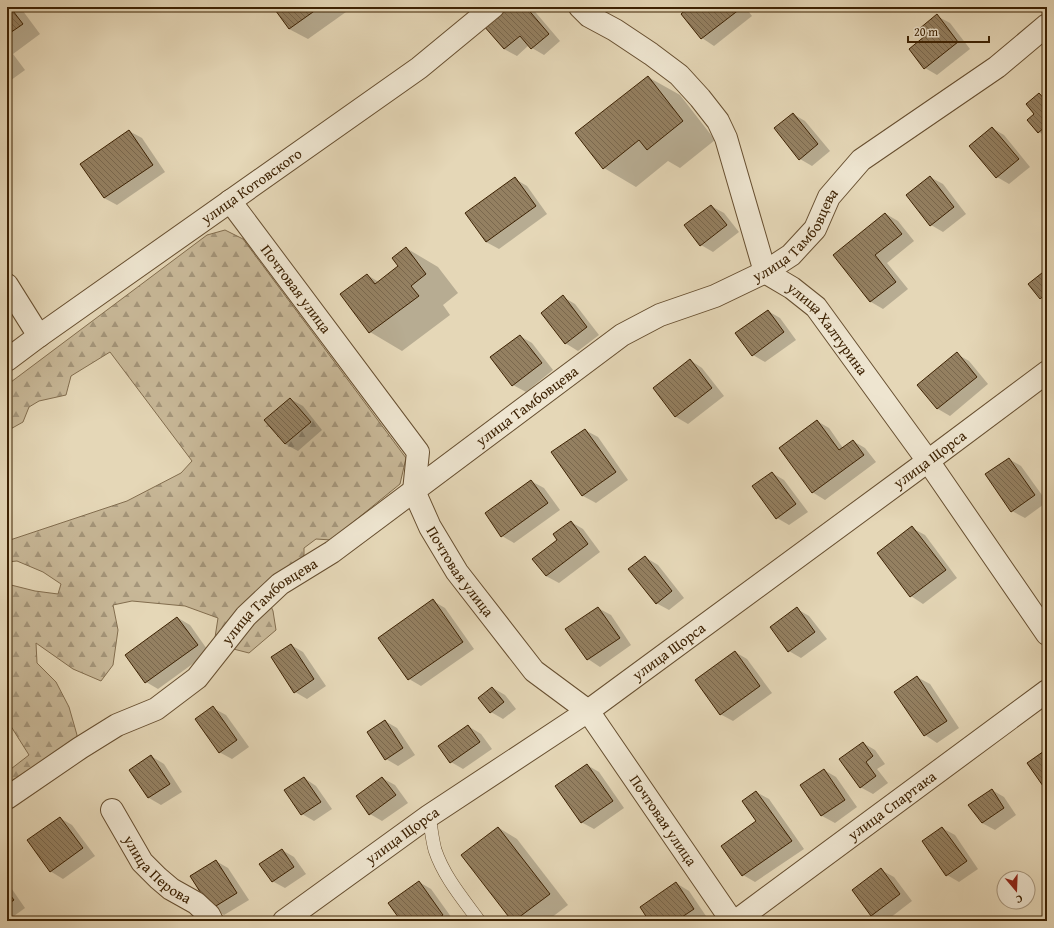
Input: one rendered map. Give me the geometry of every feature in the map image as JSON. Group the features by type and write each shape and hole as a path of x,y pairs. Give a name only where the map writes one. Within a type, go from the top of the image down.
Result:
{"street":[{"name":"улица Котовского","path":"7,360 419,68 493,7"},
{"path":"580,7 589,16 615,30 679,75 718,121 726,138 765,272"},
{"name":"улица Тамбовцева","path":"7,798 117,725 156,709 197,678 246,616 280,584 332,552 622,335 660,315 715,296 765,272 792,255 815,228 829,197 861,160 997,67 1047,25"},
{"name":"Почтовая улица","path":"230,201 418,452 414,491 430,527 457,572 534,671 588,711 732,921"},
{"name":"улица Халтурина","path":"765,272 792,288 816,308 928,461 1047,634"},
{"path":"7,285 39,336"},
{"name":"улица Щорса","path":"284,921 429,816 588,711 1047,372"},
{"name":"улица Спартака","path":"736,921 1047,691"},
{"name":"улица Перова","path":"112,810 142,862 171,889 196,904 209,915 212,921"}],"lane":[{"path":"429,816 435,849 443,869 479,921"}],"green space":[{"path":"225,230 243,239 406,458 400,484 331,540 316,539 304,548 304,556 272,576 264,590 273,611 276,630 249,653 214,644 218,618 185,606 132,601 113,605 118,630 113,665 101,681 73,669 36,643 37,663 56,682 69,707 77,735 76,748 7,787 7,772 29,755 7,720 7,584 35,591 58,594 61,584 43,572 17,561 7,562 7,541 127,501 181,473 192,461 110,352 71,376 66,395 39,401 29,407 23,422 7,431 7,385 207,235"}],"building":[{"path":"7,7 10,7 23,24 7,35"},
{"path":"273,7 320,7 289,29"},
{"path":"504,7 526,7 549,34 531,49 520,36 504,49 483,25"},
{"path":"689,7 739,7 740,9 701,39 681,14"},
{"path":"937,14 958,42 924,69 909,49 925,36 919,29"},
{"path":"648,76 683,121 647,150 639,140 603,169 575,133"},
{"path":"1039,93 1047,102 1047,125 1038,133 1027,120 1034,114 1026,104"},
{"path":"793,113 818,144 799,160 774,128"},
{"path":"992,127 1019,159 996,178 969,146"},
{"path":"129,130 153,165 104,198 80,164"},
{"path":"930,176 954,207 930,226 906,195"},
{"path":"515,177 536,206 486,242 465,213"},
{"path":"711,205 727,225 700,246 684,225"},
{"path":"885,213 902,234 875,255 896,282 870,302 833,255"},
{"path":"406,247 426,274 411,286 419,296 369,333 340,294 367,274 375,284 398,266 392,258"},
{"path":"1047,269 1047,293 1040,299 1028,284"},
{"path":"563,295 587,327 565,344 541,313"},
{"path":"768,310 784,332 752,356 735,333"},
{"path":"520,335 542,363 512,386 490,357"},
{"path":"957,352 977,377 937,409 917,385"},
{"path":"690,359 712,388 675,417 653,388"},
{"path":"290,398 311,422 285,444 264,420"},
{"path":"817,420 839,450 853,440 864,455 812,493 779,448"},
{"path":"585,429 616,472 582,496 551,452"},
{"path":"1009,458 1035,495 1011,512 985,474"},
{"path":"772,472 796,504 776,519 752,486"},
{"path":"531,480 548,503 501,537 485,513"},
{"path":"571,521 588,544 546,576 532,559 557,540 553,534"},
{"path":"912,526 946,570 910,597 877,553"},
{"path":"645,556 672,591 656,604 628,569"},
{"path":"433,599 463,642 408,680 378,638"},
{"path":"598,607 620,638 587,660 565,629"},
{"path":"797,607 815,632 788,652 770,627"},
{"path":"177,617 198,645 145,683 125,655"},
{"path":"291,644 314,679 294,693 271,657"},
{"path":"735,651 760,686 720,715 695,680"},
{"path":"917,676 947,721 924,736 894,692"},
{"path":"492,687 504,702 490,713 478,698"},
{"path":"213,706 237,740 219,753 195,719"},
{"path":"385,720 403,748 385,760 367,732"},
{"path":"468,725 480,742 450,763 438,746"},
{"path":"863,742 873,756 866,762 876,776 860,788 839,759"},
{"path":"1047,749 1047,783 1043,786 1027,763"},
{"path":"151,755 170,784 148,798 129,770"},
{"path":"587,764 613,801 581,823 555,786"},
{"path":"824,769 845,800 821,816 800,785"},
{"path":"304,777 321,802 301,815 284,790"},
{"path":"382,777 396,795 369,815 356,796"},
{"path":"992,789 1004,808 982,823 968,805"},
{"path":"756,791 792,841 742,876 721,846 756,821 742,801"},
{"path":"60,817 83,848 50,872 27,840"},
{"path":"498,827 550,894 514,921 512,921 461,855"},
{"path":"942,827 967,861 946,876 922,841"},
{"path":"282,849 294,867 272,882 259,864"},
{"path":"216,860 237,893 211,909 190,876"},
{"path":"881,868 900,894 871,916 852,890"},
{"path":"419,881 443,915 435,921 401,921 388,903"},
{"path":"676,882 694,909 676,921 649,921 640,907"},
{"path":"7,891 14,900 7,905"}]}
